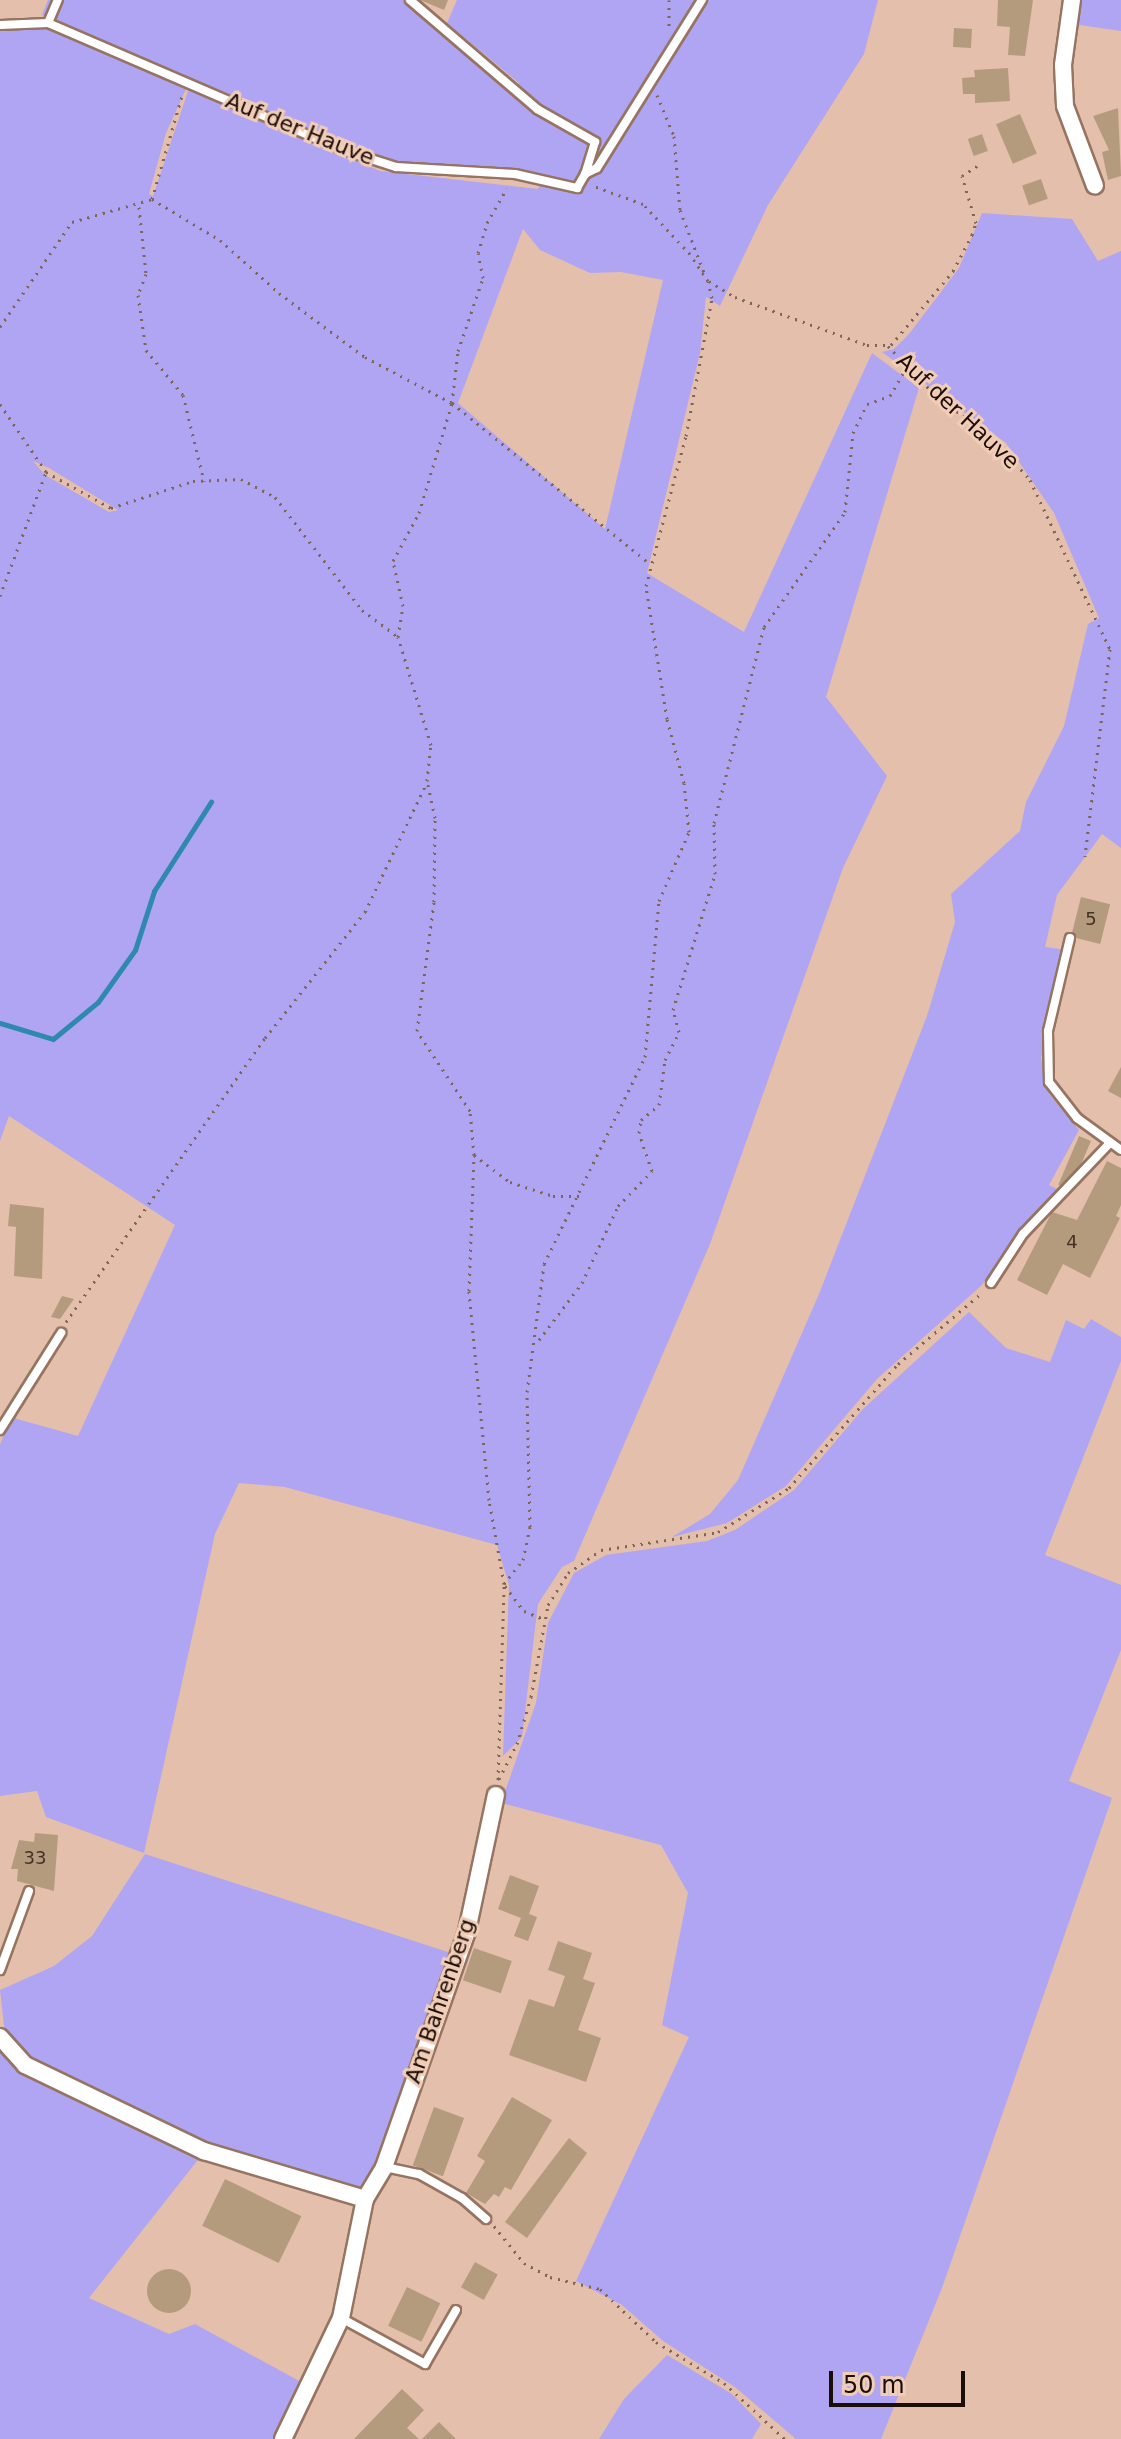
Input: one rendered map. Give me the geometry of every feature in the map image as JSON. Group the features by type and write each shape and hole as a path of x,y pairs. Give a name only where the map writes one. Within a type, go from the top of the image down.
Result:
{"street":[{"path":"1072,0 1063,65 1065,106 1095,186"},
{"name":"Am Bahrenberg","path":"283,2439 341,2318 365,2199 384,2167 467,1931 496,1795"},
{"path":"0,2037 25,2065 204,2151 365,2199"}],"lane":[{"path":"48,23 58,0"},
{"path":"410,0 537,109 595,142 577,188"},
{"path":"585,174 597,168 702,0"},
{"name":"Auf der Hauve","path":"0,25 48,23 396,167 515,174 577,188"},
{"path":"1070,938 1048,1031 1047,1073 1057,1098 1108,1145 1121,1150"},
{"path":"991,1283 1023,1234 1108,1145"},
{"path":"0,1430 61,1333"},
{"path":"0,1970 29,1891"},
{"path":"384,2167 419,2174 462,2198 486,2219"},
{"path":"341,2318 425,2364 456,2310"}],"path":[{"path":"669,0 673,44"},
{"path":"504,1584 523,1560 530,1527 527,1392 536,1343 544,1264 645,1057 659,901 689,832 684,783 667,719 646,586 674,489 708,335 708,281 680,210 674,136 651,78"},
{"path":"0,327 72,222 139,207 152,199 168,134 191,84"},
{"path":"888,346 903,336 962,255 976,223 962,176 980,164"},
{"path":"515,174 487,223 478,253 483,278 458,351 452,403 419,513 393,561 403,606 398,637 431,745 427,781 435,818 434,902 417,1031 470,1111 474,1155 469,1291 489,1500 504,1584 498,1779 517,1744 531,1697 544,1619 559,1583 590,1555 718,1532 789,1488 898,1364 991,1283"},
{"path":"577,188 611,189 643,204 708,281"},
{"path":"152,199 220,240 279,293 365,357 452,403 649,563"},
{"path":"139,207 146,274 138,295 146,350 183,395 204,481"},
{"name":"Auf der Hauve","path":"708,281 735,297 878,347 888,346 907,367 995,439 1030,480 1110,649 1085,857"},
{"path":"536,1343 582,1283 618,1206 652,1171 639,1133 641,1120 659,1105 665,1060 679,1032 673,1010 715,874 714,823 764,627 845,512 853,433 867,404 890,396 907,367"},
{"path":"0,404 46,472 111,508 204,481 241,479 275,497 362,610 398,637"},
{"path":"0,596 46,472"},
{"path":"61,1333 265,1038 365,912 427,781"},
{"path":"474,1155 510,1182 553,1196 579,1196"},
{"path":"504,1584 524,1611 544,1619"},
{"path":"486,2219 524,2263 550,2277 600,2289 656,2342 724,2383 785,2439"}],"shaded area":[{"path":"48,0 406,0 518,93 519,83 447,23 457,0 878,0 864,54 768,205 720,306 706,297 700,353 647,573 744,632 872,353 919,388 826,697 887,776 843,868 710,1244 574,1561 562,1567 538,1604 522,1737 503,1756 509,1585 497,1545 285,1487 239,1483 215,1534 144,1853 46,1817 37,1791 0,1796 0,1445 10,1417 78,1436 175,1225 9,1116 0,1141 0,29 35,25 73,34 187,87 166,133 149,194 153,196 189,88 380,171 538,189 540,184 381,161 347,149 42,15","holes":["523,229 540,250 590,273 621,272 663,280 605,529 458,403","33,461 49,468 118,510 109,512 45,475"]},
{"path":"1077,0 1121,0 1121,31 1073,24"},
{"path":"982,213 1072,219 1098,261 1121,251 1121,848 1102,834 1057,895 1045,947 1067,950 1041,1058 1049,1094 1079,1130 1049,1185 1061,1191 1017,1236 982,1285 877,1379 786,1486 727,1523 672,1537 710,1514 738,1480 819,1294 927,1016 955,922 951,894 1020,831 1026,802 1064,726 1088,624 1099,618 1054,513 1006,443 882,352 894,349 909,334 959,268"},
{"path":"969,1312 1006,1348 1050,1362 1066,1320 1084,1329 1091,1319 1121,1337 1121,1361 1045,1555 1121,1585 1121,1650 1069,1781 1112,1798 942,2288 881,2439 796,2439 735,2387 663,2341 622,2305 576,2281 689,2037 662,2025 688,1893 661,1845 501,1803 536,1703 548,1623 574,1573 606,1555 707,1541 735,1530 794,1490 863,1409"},
{"path":"145,1854 454,1954 374,2178 367,2185 357,2190 203,2147 28,2060 15,2047 4,2026 0,1990 54,1966 92,1936"},
{"path":"0,2049 14,2064 201,2156 89,2298 169,2334 195,2324 301,2382 279,2439 0,2439"},
{"path":"667,2355 732,2394 761,2424 752,2439 599,2439 624,2399"}],"building":[{"path":"420,0 448,0 444,10"},
{"path":"998,0 1033,0 1025,56 1008,55 1010,27 997,26"},
{"path":"954,28 972,29 971,48 953,47"},
{"path":"1008,68 1010,101 975,103 975,94 963,94 962,78 975,77 974,70"},
{"path":"1118,108 1121,176 1108,180 1102,152 1109,150 1093,116"},
{"path":"1020,114 1037,154 1013,164 996,124"},
{"path":"982,134 988,151 974,156 968,139"},
{"path":"1041,179 1048,199 1029,205 1022,186"},
{"path":"1081,897 1110,904 1100,944 1071,937"},
{"path":"1121,1067 1121,1098 1108,1091"},
{"path":"1079,1136 1091,1141 1070,1190 1058,1185"},
{"path":"1107,1161 1121,1168 1121,1205 1116,1216 1120,1218 1090,1278 1063,1264 1047,1295 1017,1280 1052,1212 1077,1220"},
{"path":"10,1204 44,1208 42,1279 14,1276 16,1227 8,1226"},
{"path":"62,1296 74,1299 60,1319 51,1317"},
{"path":"35,1833 58,1835 54,1891 17,1881 18,1869 11,1869 19,1840 34,1842"},
{"path":"510,1875 539,1886 529,1914 537,1917 528,1941 514,1936 521,1918 498,1909"},
{"path":"558,1941 592,1953 583,1979 595,1983 578,2030 601,2038 586,2082 509,2055 529,1999 554,2007 565,1976 548,1970"},
{"path":"474,1948 512,1961 501,1993 463,1980"},
{"path":"512,2097 552,2120 511,2190 505,2187 499,2197 494,2194 485,2204 466,2193 485,2161 477,2156"},
{"path":"434,2107 464,2118 443,2176 413,2165"},
{"path":"569,2138 587,2153 527,2238 505,2222"},
{"path":"225,2179 301,2216 279,2263 202,2226"},
{"path":"475,2262 498,2275 484,2300 461,2287"},
{"path":"169,2269 185,2275 191,2291 185,2307 169,2313 153,2307 147,2291 153,2275"},
{"path":"407,2287 440,2303 421,2342 388,2326"},
{"path":"402,2389 424,2410 407,2428 419,2439 354,2439"},
{"path":"439,2422 456,2439 422,2439"}],"waterway":[{"path":"0,1023 53,1039 98,1002 135,950 154,891 211,802"}]}
